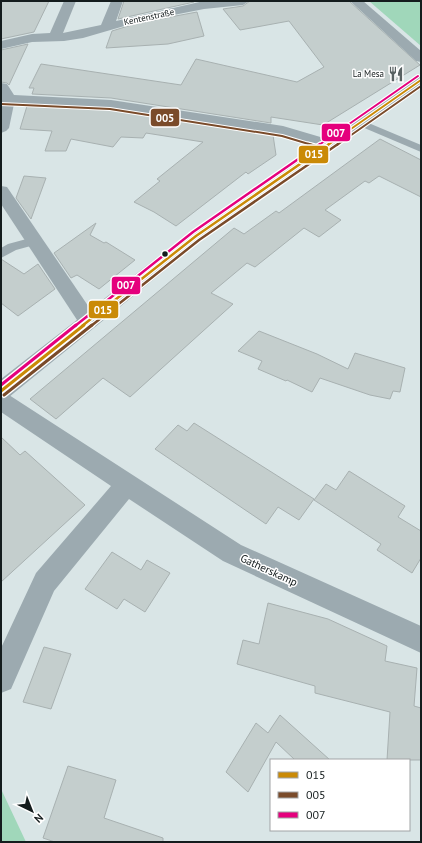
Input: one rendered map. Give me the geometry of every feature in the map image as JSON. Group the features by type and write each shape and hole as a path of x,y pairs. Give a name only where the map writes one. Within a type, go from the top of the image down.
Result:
{"street":[{"path":"55,37 70,1"},
{"name":"Kentenstraße","path":"107,26 117,1"},
{"name":"Kentenstraße","path":"1,45 32,38 83,34 107,26 204,5 239,1"},
{"path":"356,1 421,58"},
{"path":"1,391 196,236 421,80"},
{"path":"1,86 5,99 1,128"},
{"path":"5,99 111,104 283,131 328,144"},
{"path":"1,191 88,321"},
{"name":"Gatherskamp","path":"1,401 232,553 421,640"},
{"path":"1,679 45,582 127,484"}],"lane":[{"path":"359,122 421,149"},
{"path":"1,254 12,248 34,241"}],"green space":[{"path":"369,1 421,1 421,46"},
{"path":"1,789 26,842 1,842"}],"building":[{"path":"1,1 49,1 34,32 1,39"},
{"path":"124,1 194,1 194,2 118,19"},
{"path":"250,1 349,1 420,65 323,125 271,117 271,123 111,98 32,94 34,88 29,88 41,64 181,85 196,59 297,82 324,67 289,21 240,30 223,9 243,6"},
{"path":"197,12 204,36 168,44 106,48 112,31 138,23"},
{"path":"28,44 9,85 1,82 1,50"},
{"path":"27,106 111,110 273,135 276,155 248,174 246,172 176,226 154,212 134,202 160,181 157,179 203,142 146,133 143,138 121,137 113,147 71,139 66,151 45,151 52,131 20,129"},
{"path":"380,139 421,160 421,197 379,176 369,183 365,181 325,210 341,220 319,237 304,228 255,267 247,263 211,293 233,304 130,397 103,378 56,419 30,399 234,228 244,234 276,211 279,213"},
{"path":"24,176 46,178 31,219 16,198"},
{"path":"96,223 90,235 104,243 106,242 135,260 99,289 77,275 71,278 54,253"},
{"path":"1,259 24,274 38,264 55,289 18,316 1,303"},
{"path":"259,331 317,354 348,369 355,353 405,368 400,392 393,391 390,399 370,395 320,378 312,392 287,380 286,381 258,369 262,361 238,351"},
{"path":"194,423 314,499 299,520 278,507 266,524 155,449 178,425 187,431"},
{"path":"1,437 20,455 25,451 85,505 1,582"},
{"path":"349,471 405,506 398,517 421,531 421,558 412,573 377,550 381,544 314,500 326,484 336,490"},
{"path":"112,552 141,570 147,560 170,573 145,612 124,599 117,609 85,589"},
{"path":"268,603 328,619 387,646 385,661 417,668 414,706 421,708 421,760 387,759 390,712 315,693 315,686 237,664 243,640 259,644"},
{"path":"44,647 71,654 51,709 23,702"},
{"path":"280,715 329,759 294,759 276,742 248,792 226,772 256,723 268,733"},
{"path":"68,766 116,780 104,818 163,838 163,842 55,842 43,838"}],"transit line":[{"name":"007","path":"1,385 193,232 418,76"},
{"name":"015","path":"1,391 196,236 421,80"},
{"name":"005","path":"4,395 199,240 421,86"},
{"name":"005","path":"1,104 110,109 282,136 327,149"}],"place":[{"name":"La Mesa","path":"396,74"}]}
